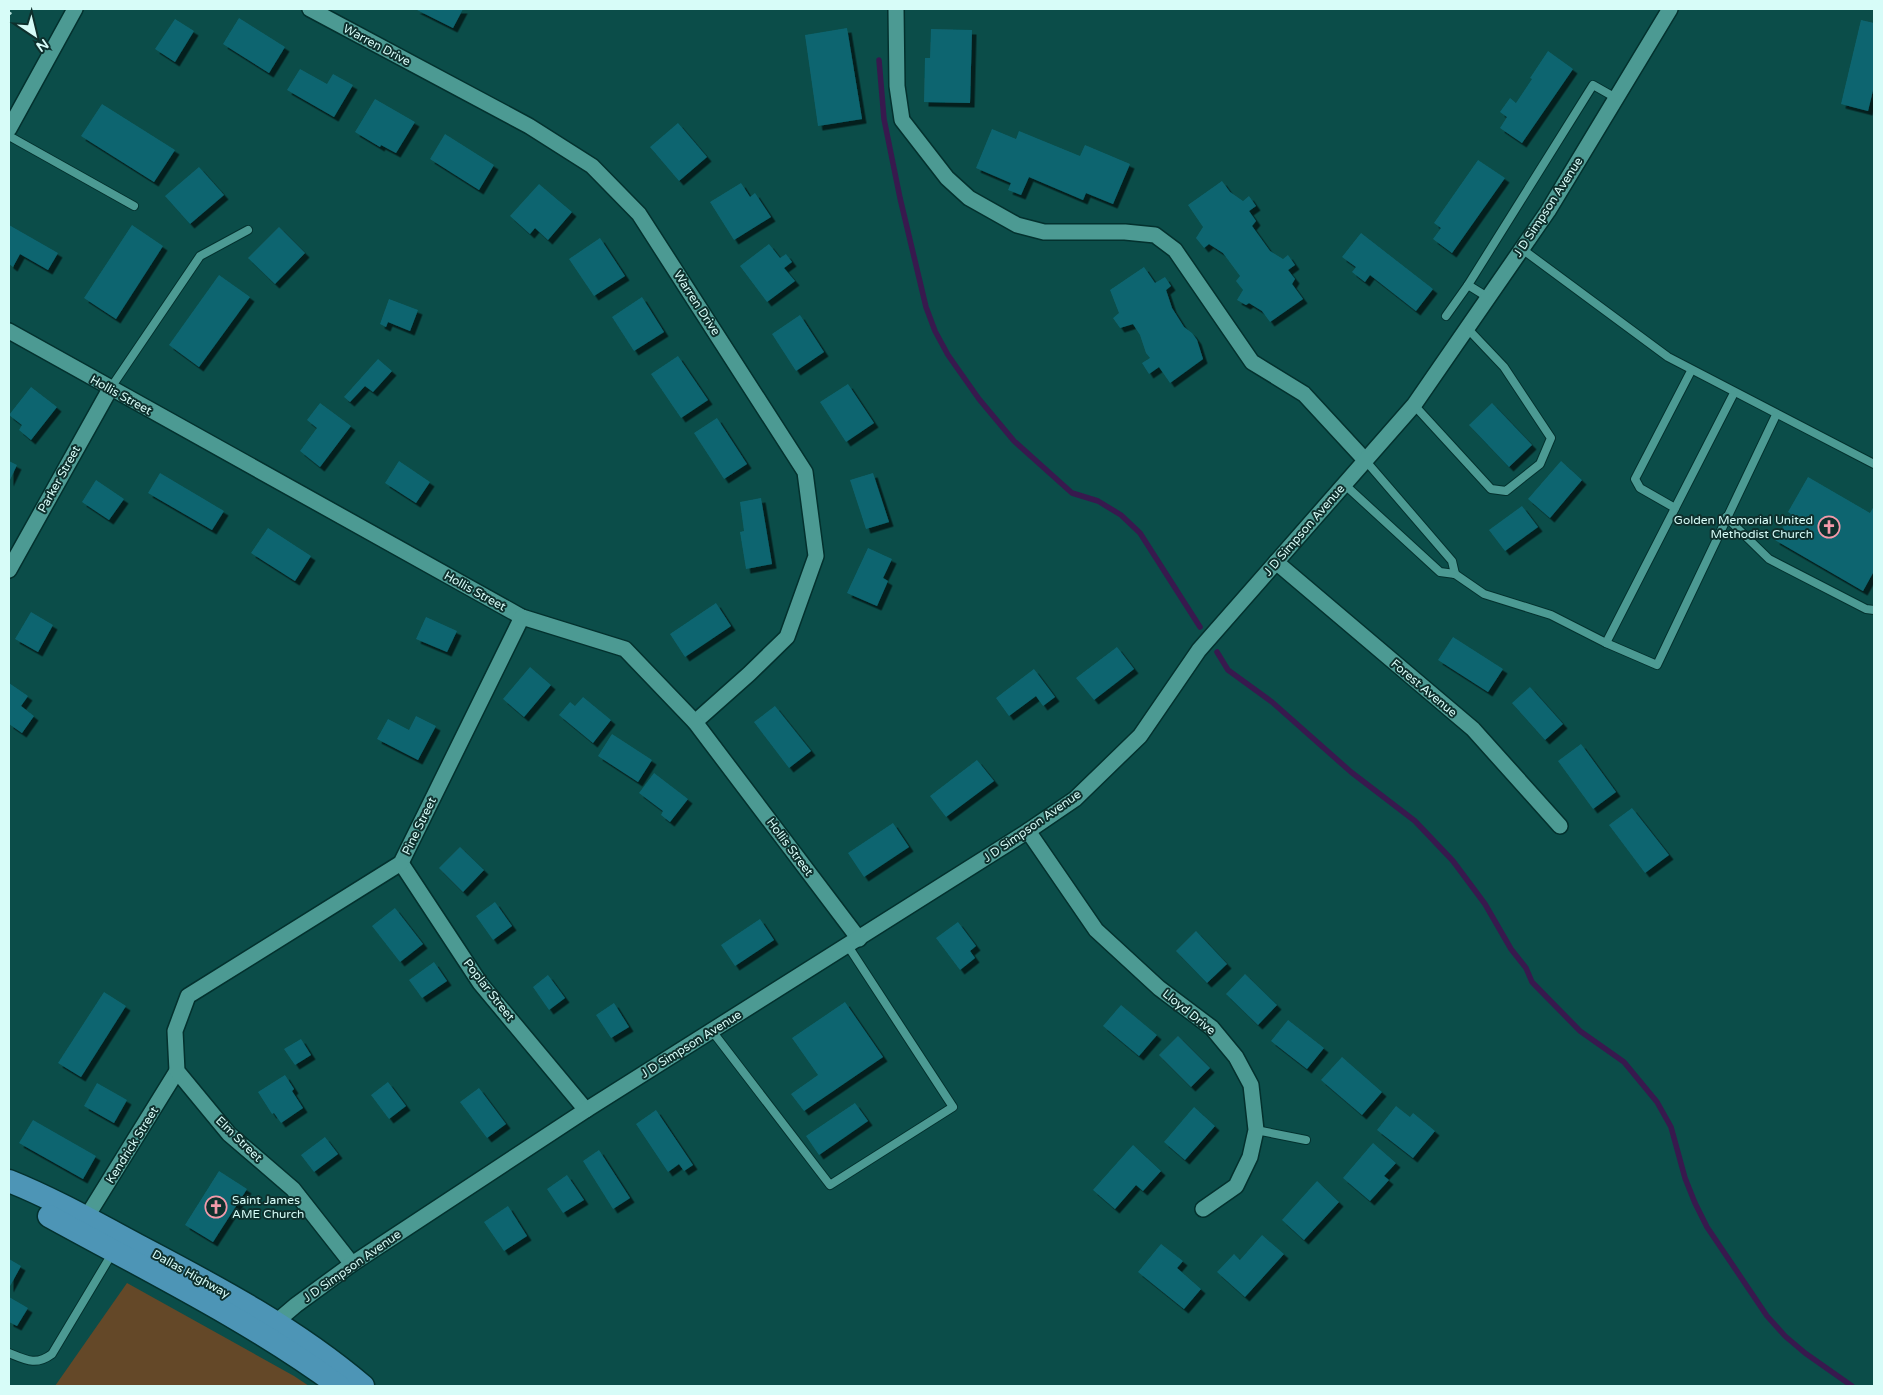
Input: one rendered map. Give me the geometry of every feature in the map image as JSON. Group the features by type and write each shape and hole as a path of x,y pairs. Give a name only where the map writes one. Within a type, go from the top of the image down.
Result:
{"main road":[{"name":"Dallas Highway","path":"9,1181 86,1218 178,1266 271,1330 339,1386"},
{"name":"Dallas Highway","path":"9,1194 113,1251 271,1330 308,1343 363,1386"}],"street":[{"path":"9,129 75,9"},
{"name":"Warren Drive","path":"310,9 529,126 592,166 639,214 805,472 816,556 787,636 749,674 695,722"},
{"path":"896,9 897,86 902,120 946,178 969,198 992,212 1017,225 1035,230 1044,232 1125,232 1155,235 1175,250 1252,362 1304,394 1365,460"},
{"name":"J D Simpson Avenue","path":"271,1330 296,1305 352,1264 586,1110 1028,832 1075,799 1140,736 1199,650 1414,405 1548,211 1670,9"},
{"name":"Hollis Street","path":"9,331 522,617 626,649 695,722 854,942"},
{"name":"Parker Street","path":"9,570 110,389"},
{"name":"Forest Avenue","path":"1276,562 1472,729 1560,826"},
{"name":"Pine Street","path":"177,1071 175,1031 188,996 401,863 522,617"},
{"name":"Lloyd Drive","path":"1028,832 1096,930 1159,988 1212,1028 1236,1057 1251,1085 1256,1130 1250,1157 1236,1186 1203,1209"},
{"name":"Poplar Street","path":"401,863 480,984 586,1110"},
{"name":"Kendrick Street","path":"86,1218 177,1071"},
{"name":"Elm Street","path":"177,1071 229,1134 293,1189 352,1264"}],"lane":[{"path":"1446,316 1468,285 1593,84 1616,98"},
{"path":"9,136 134,206"},
{"path":"110,389 200,256 248,230"},
{"path":"1522,249 1668,357 1691,371 1874,464"},
{"path":"1468,285 1488,298"},
{"path":"1414,405 1491,489 1506,491 1540,464 1551,438 1504,367 1467,328"},
{"path":"1675,508 1640,488 1635,479 1691,371"},
{"path":"1606,643 1734,393"},
{"path":"1344,484 1440,572 1455,574 1484,594 1551,615 1606,643 1657,665 1776,415"},
{"path":"1365,460 1452,561 1455,574"},
{"path":"1726,517 1769,559 1866,609 1874,610"},
{"path":"712,1031 830,1185 953,1108 854,942"},
{"path":"1256,1130 1306,1140"},
{"path":"9,1353 28,1361 45,1359 52,1354 113,1251"}],"shaded area":[{"path":"127,1283 294,1376 309,1386 55,1386"}],"building":[{"path":"415,9 463,9 453,28"},
{"path":"239,18 285,47 269,73 223,44"},
{"path":"175,19 194,31 175,62 155,49"},
{"path":"1861,20 1874,23 1874,86 1868,111 1841,104"},
{"path":"847,28 862,119 818,126 805,35"},
{"path":"931,29 972,30 970,103 924,102 925,58 930,58"},
{"path":"1548,51 1573,69 1522,143 1500,128 1507,117 1500,112 1510,98 1516,103"},
{"path":"300,69 327,84 333,74 353,85 334,117 287,90"},
{"path":"375,99 415,122 396,153 381,145 380,147 355,132"},
{"path":"102,104 175,150 154,182 81,136"},
{"path":"678,123 707,157 679,181 650,147"},
{"path":"992,129 1016,139 1019,131 1080,156 1085,145 1130,164 1113,204 1086,193 1083,200 1029,177 1021,195 1008,190 1011,183 976,168"},
{"path":"445,134 494,165 479,190 430,159"},
{"path":"1478,160 1505,178 1452,253 1433,239 1441,228 1434,223"},
{"path":"199,167 224,195 190,224 165,196"},
{"path":"1222,181 1230,192 1243,201 1249,196 1256,206 1249,211 1256,221 1252,226 1270,251 1283,259 1288,255 1295,265 1288,270 1295,279 1292,284 1303,299 1270,322 1262,311 1249,303 1246,305 1237,300 1243,290 1236,281 1240,276 1223,253 1209,244 1204,248 1196,238 1203,227 1188,205"},
{"path":"741,183 750,197 755,193 771,217 734,240 710,202"},
{"path":"539,184 572,212 548,240 535,228 530,234 510,216"},
{"path":"9,225 58,253 48,270 20,254 13,267 9,264"},
{"path":"132,225 163,246 116,319 84,298"},
{"path":"279,227 305,253 275,284 248,258"},
{"path":"1361,233 1433,289 1416,311 1370,275 1365,282 1352,272 1356,267 1342,257"},
{"path":"600,238 625,276 594,296 569,259"},
{"path":"769,244 780,258 786,254 792,262 784,268 795,281 767,302 740,266"},
{"path":"1144,267 1155,283 1165,277 1171,286 1166,290 1172,308 1184,327 1197,340 1203,359 1170,383 1159,367 1149,374 1142,363 1150,358 1133,324 1120,328 1113,318 1119,313 1110,290"},
{"path":"219,275 250,297 199,367 169,345"},
{"path":"642,297 664,332 634,351 612,317"},
{"path":"389,299 418,310 410,331 388,322 386,327 380,324"},
{"path":"800,315 824,352 796,371 772,334"},
{"path":"678,356 708,400 681,418 651,374"},
{"path":"378,359 392,371 373,392 365,386 350,402 344,397"},
{"path":"848,384 874,423 846,442 820,402"},
{"path":"31,387 57,407 31,440 19,430 22,425 9,415"},
{"path":"320,403 351,426 320,467 300,451 317,428 307,420"},
{"path":"1492,403 1532,445 1509,467 1469,425"},
{"path":"717,418 747,464 724,479 694,433"},
{"path":"9,461 17,465 9,482"},
{"path":"399,461 430,482 416,503 385,483"},
{"path":"1561,461 1582,480 1550,518 1528,499"},
{"path":"160,473 224,511 212,530 148,493"},
{"path":"873,473 889,522 866,529 850,480"},
{"name":"Golden Memorial United Methodist Church","path":"1808,477 1870,513 1874,506 1874,571 1863,591 1775,540 1791,514 1788,512"},
{"path":"96,480 124,499 109,520 82,502"},
{"path":"761,498 772,564 746,569 740,532 744,531 740,502"},
{"path":"1522,506 1538,527 1505,551 1489,530"},
{"path":"268,528 311,556 295,581 251,553"},
{"path":"868,548 892,559 883,578 888,581 877,606 847,593"},
{"path":"716,603 731,626 685,657 670,634"},
{"path":"31,612 53,625 38,652 15,639"},
{"path":"426,617 457,631 447,652 416,639"},
{"path":"1453,637 1503,669 1488,692 1438,660"},
{"path":"1117,647 1134,669 1094,700 1076,678"},
{"path":"530,667 551,685 524,717 503,699"},
{"path":"1034,669 1055,697 1043,706 1036,696 1009,716 996,698"},
{"path":"9,683 28,696 21,706 34,716 22,733 9,724"},
{"path":"1530,687 1563,724 1545,740 1512,703"},
{"path":"583,697 611,720 593,743 559,715 570,702 575,706"},
{"path":"775,706 811,751 789,768 754,722"},
{"path":"416,716 436,726 418,760 377,739 388,719 409,730"},
{"path":"612,734 652,760 638,782 598,756"},
{"path":"1581,744 1616,792 1593,809 1558,761"},
{"path":"977,760 994,781 946,817 930,796"},
{"path":"654,773 688,799 670,822 661,815 663,811 639,793"},
{"path":"1632,808 1669,855 1645,873 1609,825"},
{"path":"893,823 909,847 864,877 848,853"},
{"path":"460,847 484,870 463,892 439,868"},
{"path":"495,902 512,926 493,940 476,916"},
{"path":"395,908 423,944 400,962 372,926"},
{"path":"760,919 774,940 735,966 721,945"},
{"path":"958,922 976,946 970,951 975,958 960,970 936,938"},
{"path":"1196,931 1227,964 1207,983 1176,951"},
{"path":"434,962 447,981 422,998 409,980"},
{"path":"1245,974 1277,1005 1258,1025 1226,994"},
{"path":"548,975 565,998 549,1010 533,987"},
{"path":"104,992 126,1006 81,1077 58,1063"},
{"path":"845,1002 883,1057 804,1111 791,1094 818,1075 792,1038"},
{"path":"614,1003 629,1027 611,1038 596,1015"},
{"path":"1121,1005 1157,1035 1139,1056 1103,1026"},
{"path":"1288,1020 1324,1048 1307,1069 1271,1041"},
{"path":"1178,1036 1210,1068 1191,1087 1159,1055"},
{"path":"301,1039 311,1055 295,1065 284,1049"},
{"path":"1342,1057 1382,1092 1362,1115 1321,1080"},
{"path":"285,1075 294,1089 292,1091 303,1108 281,1123 274,1113 272,1114 258,1092"},
{"path":"388,1082 406,1106 389,1119 371,1095"},
{"path":"97,1083 127,1100 114,1123 84,1106"},
{"path":"479,1088 506,1124 487,1138 460,1102"},
{"path":"855,1103 868,1121 819,1155 806,1136"},
{"path":"1396,1106 1410,1117 1413,1113 1435,1131 1413,1158 1377,1130"},
{"path":"1194,1107 1215,1126 1185,1160 1164,1142"},
{"path":"656,1110 693,1165 684,1171 679,1164 668,1172 636,1124"},
{"path":"33,1120 96,1156 83,1179 19,1143"},
{"path":"325,1137 338,1154 314,1172 301,1155"},
{"path":"1373,1143 1396,1163 1384,1176 1389,1180 1370,1201 1343,1178"},
{"path":"1133,1145 1161,1171 1143,1191 1136,1185 1115,1209 1093,1190"},
{"path":"599,1150 630,1198 613,1209 583,1161"},
{"name":"Saint James AME Church","path":"219,1171 247,1189 213,1242 185,1225"},
{"path":"567,1175 584,1200 563,1213 547,1189"},
{"path":"1317,1181 1339,1202 1304,1240 1282,1220"},
{"path":"508,1206 527,1236 504,1251 484,1222"},
{"path":"1262,1235 1284,1254 1245,1297 1217,1272 1234,1254 1240,1260"},
{"path":"1161,1244 1183,1261 1177,1268 1201,1289 1184,1309 1138,1272"},
{"path":"9,1259 21,1266 9,1288"},
{"path":"9,1297 28,1308 17,1326 9,1322"}],"waterway":[{"path":"879,60 884,119 900,198 926,307 935,331 948,355 979,399 1014,441 1072,493 1098,501 1121,515 1140,533 1200,627"},
{"path":"1217,652 1228,670 1272,702 1351,772 1415,821 1453,861 1485,904 1511,949 1526,968 1532,982 1580,1031 1624,1062 1657,1102 1671,1127 1685,1178 1707,1227 1767,1316 1785,1336 1805,1353 1852,1386"}],"railway":[{"path":"9,14 12,9"}],"place":[{"name":"Golden Memorial United Methodist Church","path":"1829,527"},
{"name":"Saint James AME Church","path":"216,1207"}]}
